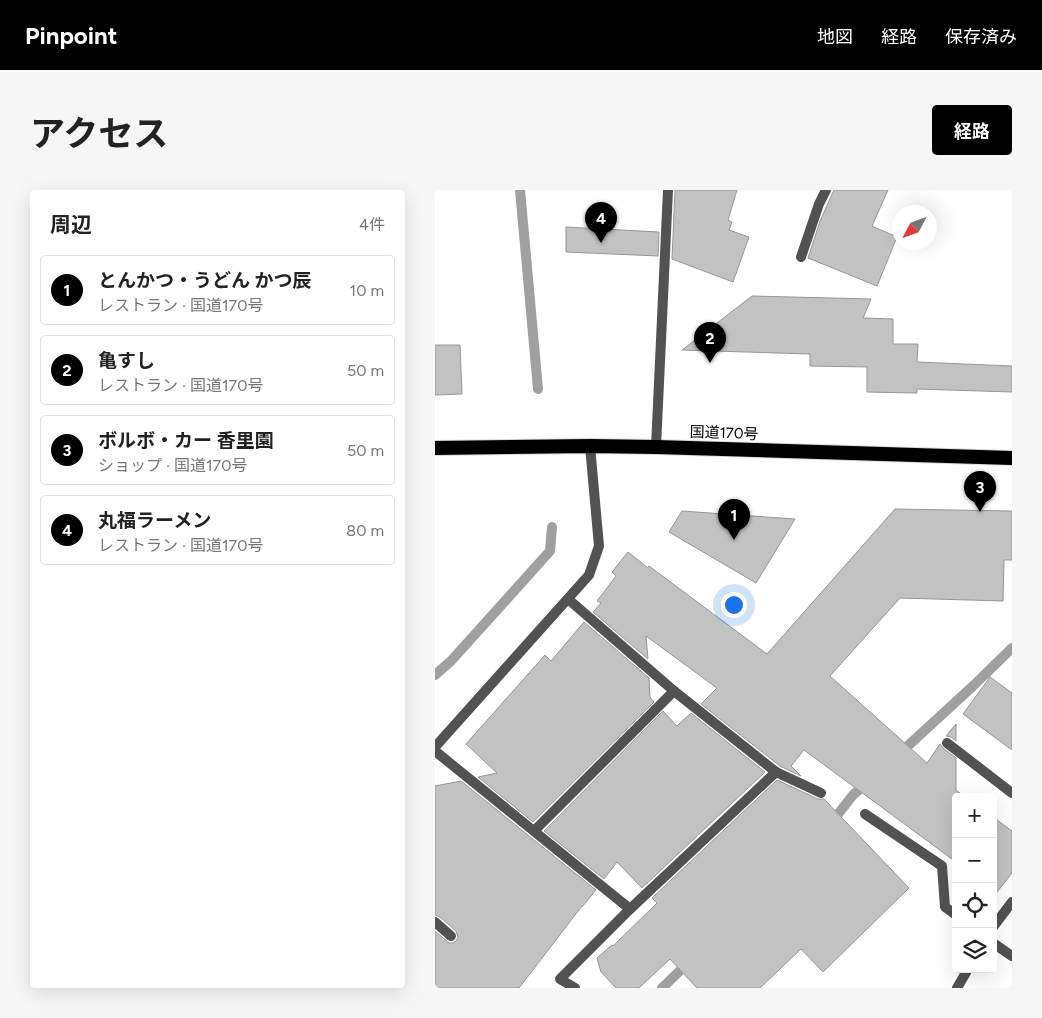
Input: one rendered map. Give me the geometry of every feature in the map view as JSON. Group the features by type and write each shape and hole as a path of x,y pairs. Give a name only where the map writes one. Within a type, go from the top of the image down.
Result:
{"highway":[{"name":"国道170号","path":"435,448 656,447 1012,458"}],"street":[{"path":"656,447 668,190"},
{"path":"801,257 819,204 826,190"},
{"path":"590,446 599,546 589,575 435,749 630,909"},
{"path":"568,599 674,691 776,772 821,793"},
{"path":"534,830 674,691"},
{"path":"947,743 1012,793"},
{"path":"575,988 560,979 630,909 776,772"},
{"path":"865,814 942,866 945,907 952,912"},
{"path":"997,922 1012,902"},
{"path":"435,922 451,936"},
{"path":"997,946 1012,956"},
{"path":"957,988 966,973"}],"building":[{"path":"675,190 737,190 728,220 732,222 729,230 749,237 733,282 672,259"},
{"path":"834,190 888,190 872,226 892,235 892,249 877,286 808,258 820,221"},
{"path":"566,227 659,232 658,256 566,252"},
{"path":"752,296 871,299 863,318 893,319 893,344 918,344 917,362 1012,366 1012,392 917,389 917,393 867,392 867,367 810,366 810,354 682,350"},
{"path":"435,345 460,345 462,394 435,395"},
{"path":"895,509 1012,511 1012,560 1004,560 1003,601 900,598 830,676 927,763 940,744 956,758 956,790 960,793 952,793 952,859 804,750 791,766 801,776 780,766 701,704 717,688 646,636 648,659 593,612 601,603 597,601 616,576 612,572 628,552 767,654"},
{"path":"682,511 795,519 756,583 669,532"},
{"path":"584,622 649,678 650,697 654,702 533,822 478,777 497,773 466,744 545,655 551,661"},
{"path":"990,677 1012,693 1012,750 963,714"},
{"path":"663,711 677,726 691,713 765,772 642,888 617,862 604,879 544,831"},
{"path":"956,724 956,741 946,736"},
{"path":"777,780 818,799 824,799 909,888 823,972 801,949 760,988 697,988 670,959 639,988 616,988 601,972 597,958 613,946 657,903 652,898"},
{"path":"461,781 596,890 519,988 435,988 435,931 449,943 456,941 458,937 456,931 435,915 435,786"},
{"path":"997,820 1012,831 1012,873 997,892"}],"waterway":[{"path":"520,190 538,389"},
{"path":"435,675 451,661 550,551 552,527"},
{"path":"899,754 1012,648"},
{"path":"831,823 853,795 868,782"},
{"path":"662,988 690,961"}],"place":[{"name":"丸福ラーメン","path":"601,243"},
{"name":"亀すし","path":"710,363"},
{"name":"ボルボ・カー 香里園","path":"980,512"},
{"name":"とんかつ・うどん かつ辰","path":"734,540"}]}
